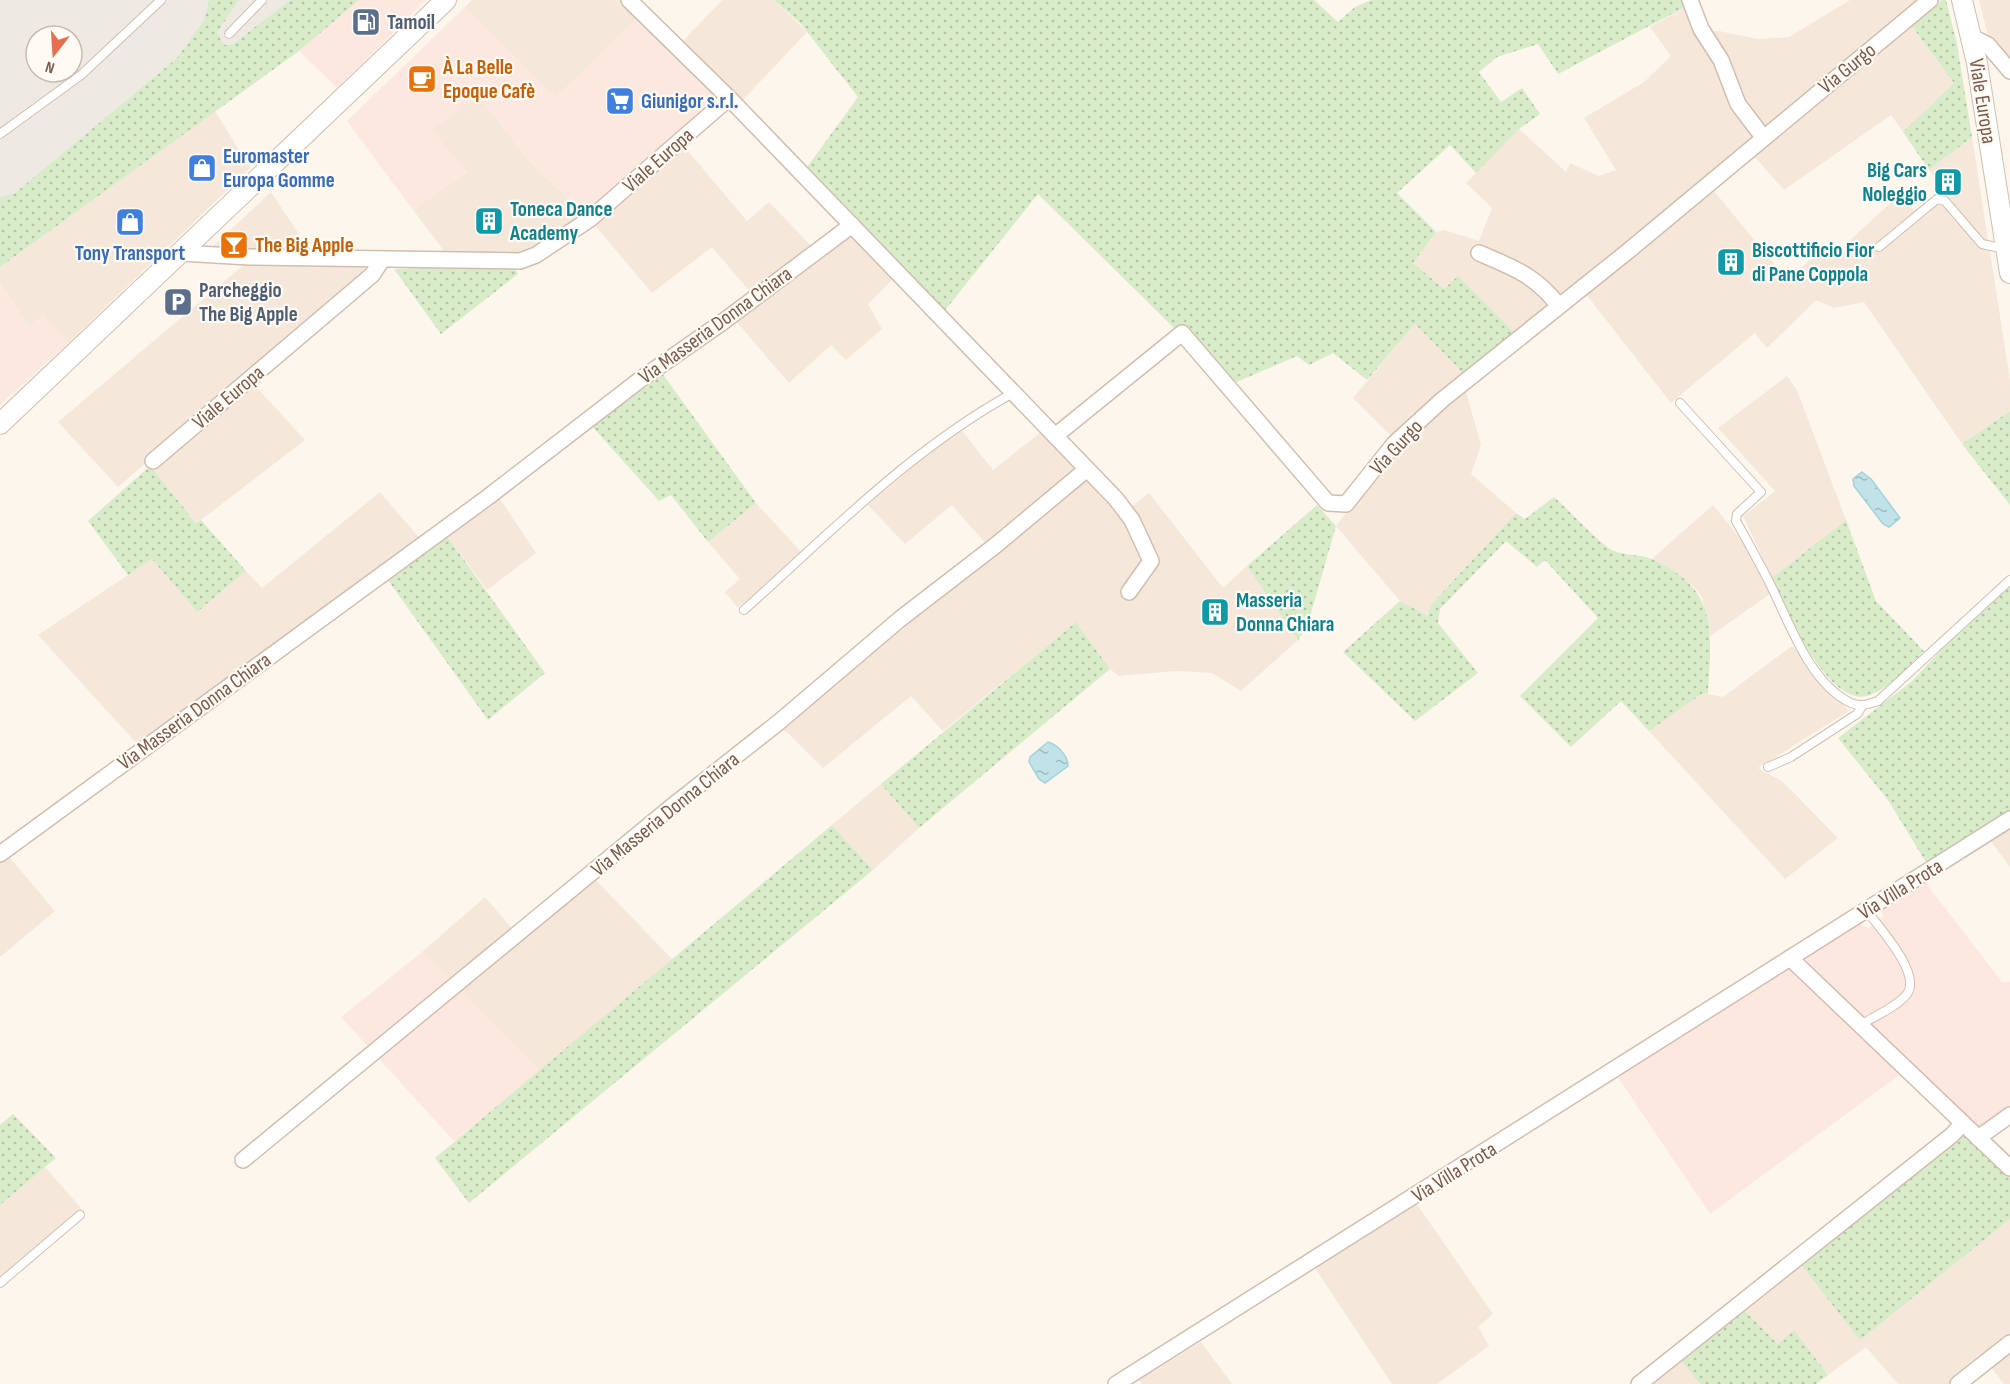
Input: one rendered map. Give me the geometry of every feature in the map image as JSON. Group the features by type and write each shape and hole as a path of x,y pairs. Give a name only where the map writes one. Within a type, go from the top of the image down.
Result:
{"street":[{"path":"0,424 446,0"},
{"path":"629,0 729,98 852,225 1088,469 1132,520 1150,554 1151,561 1129,592"},
{"path":"1690,0 1701,29 1721,60 1738,104 1763,136"},
{"name":"Via Gurgo","path":"1054,436 1182,333 1328,503 1346,504 1394,444 1442,400 1930,0"},
{"name":"Viale Europa","path":"1962,0 1972,37 2010,273"},
{"path":"1972,37 1988,45 2010,70"},
{"name":"Viale Europa","path":"181,253 382,260 520,261 536,255 590,219 729,98"},
{"name":"Via Masseria Donna Chiara","path":"0,854 488,497 641,379 724,321 852,225"},
{"path":"1479,253 1525,272 1543,286 1559,306"},
{"name":"Viale Europa","path":"153,462 372,275 382,260"},
{"name":"Via Masseria Donna Chiara","path":"243,1160 669,808 779,722 900,619 996,545 1088,469"},
{"name":"Via Villa Prota","path":"1116,1384 2010,819"},
{"path":"1790,958 2010,1168"},
{"path":"1978,1138 2010,1115"},
{"path":"1639,1384 1963,1124"},
{"path":"1958,1384 2010,1343"}],"lane":[{"path":"0,133 81,75 161,0"},
{"path":"229,34 262,0"},
{"path":"1879,248 1937,199 1945,201 1982,244 2006,249"},
{"path":"744,610 910,462 960,424 1013,393"},
{"path":"1680,403 1761,492 1737,514 1736,521 1809,662 1835,692 1852,703 1863,705 1878,701 2010,580"},
{"path":"1768,767 1791,756 1857,714 1863,705"},
{"path":"1860,1025 1906,996 1911,986 1910,971 1866,910"},
{"path":"0,1283 80,1215"}],"shaded area":[{"path":"0,0 209,0 204,20 177,58 15,193 0,197"},
{"path":"239,0 290,0 233,44 223,45 217,34"},
{"path":"359,0 426,0 337,88 299,51"},
{"path":"472,0 623,0 639,17 555,98 465,7"},
{"path":"722,0 774,0 807,32 740,103 679,45"},
{"path":"1850,0 1922,0 1515,333 1458,277 1444,289 1413,263 1436,232 1444,230 1479,241 1492,208 1466,183 1519,129 1566,172 1570,163 1599,176 1616,170 1584,118 1644,82 1671,56 1650,27 1689,5 1695,32 1719,31 1758,39 1789,37"},
{"path":"1979,0 2010,0 2010,59 1988,36"},
{"path":"465,7 555,98 639,17 721,98 584,214 525,156 478,94 432,130 467,172 413,210 347,121"},
{"path":"1911,25 1954,83 1903,132 1891,115 1784,190 1754,156"},
{"path":"478,94 525,156 584,214 541,246 514,255 448,256 413,210 467,172 431,130"},
{"path":"215,111 250,168 68,343 43,315 29,327 0,282 0,267"},
{"path":"1972,137 2010,380 2010,411 1962,444 1864,302 1834,308 1816,300 1767,348 1755,333 1671,403 1585,293 1714,191 1787,280 1825,247 1833,256 1900,194 1914,211 1943,188 1929,170"},
{"path":"683,145 747,221 769,202 815,250 844,227 893,279 868,304 882,329 846,360 831,345 789,383 735,320 752,294 712,247 652,293 592,222"},
{"path":"271,192 313,255 209,250"},
{"path":"247,262 361,264 368,272 248,378 305,440 197,523 146,463 118,487 58,422"},
{"path":"0,282 29,327 43,315 68,343 0,405"},
{"path":"1415,324 1465,375 1391,436 1353,398"},
{"path":"1787,376 1797,390 1846,520 1772,578 1743,516 1775,491 1718,428"},
{"path":"1466,392 1481,445 1471,474 1516,513 1430,606 1428,617 1400,601 1336,526 1398,447"},
{"path":"960,428 993,470 1041,432 1119,516 1149,493 1223,588 1247,566 1298,640 1241,691 1212,673 1176,671 1119,676 1110,669 1076,622 943,731 911,696 823,768 789,734 772,723 986,544 952,505 905,544 867,504"},
{"path":"380,492 421,540 139,746 38,635 152,559 197,612 246,571 262,588"},
{"path":"498,496 536,553 487,590 444,532"},
{"path":"756,503 801,552 738,608 725,592 740,579 708,542"},
{"path":"1713,505 1747,547 1770,594 1710,636 1702,597 1692,585 1652,559"},
{"path":"1792,646 1849,711 1758,768 1783,782 1838,838 1785,879 1649,731 1703,693 1723,697"},
{"path":"881,784 919,828 873,870 832,825"},
{"path":"2010,827 2010,867 1990,840"},
{"path":"6,853 55,911 0,957 0,857"},
{"path":"588,872 673,960 540,1071 422,952 485,897 514,931"},
{"path":"1924,881 2002,982 2010,982 2010,1108 1981,1130 1800,960 1859,924 1868,928 1883,917 1882,908"},
{"path":"422,952 540,1071 454,1141 341,1017"},
{"path":"1790,968 1902,1073 1710,1214 1617,1076"},
{"path":"45,1167 85,1213 0,1285 0,1205"},
{"path":"1416,1203 1493,1314 1478,1327 1489,1346 1437,1384 1392,1384 1315,1268"},
{"path":"2010,1219 2010,1384 2004,1384 1989,1365 1965,1384 1898,1384 1866,1347 1828,1375 1794,1331 1778,1344 1743,1309 1801,1265 1860,1339"},
{"path":"1201,1342 1232,1384 1142,1384 1139,1380"},
{"path":"1680,1359 1700,1384 1648,1384"}],"green space":[{"path":"209,0 239,0 217,33 224,45 233,44 290,0 359,0 299,51 0,267 0,197 15,193 177,58 204,20"},
{"path":"774,0 1314,0 1338,22 1355,7 1371,0 1687,0 1689,5 1558,74 1538,44 1497,57 1479,72 1501,102 1522,88 1540,114 1519,129 1476,173 1450,145 1397,193 1436,232 1413,263 1444,289 1458,276 1515,333 1465,375 1415,324 1367,380 1333,353 1309,365 1297,356 1232,384 1183,325 1175,329 1038,194 942,314 805,170 858,97 801,24"},
{"path":"1942,0 1946,0 1957,44 1972,137 1929,170 1903,132 1954,83 1911,25"},
{"path":"512,265 518,274 441,334 394,269"},
{"path":"659,369 756,503 708,542 671,495 659,501 590,424"},
{"path":"2010,411 2010,505 1962,444"},
{"path":"150,466 196,523 201,520 246,571 197,612 152,559 128,575 88,521"},
{"path":"1554,497 1612,550 1652,559 1674,571 1690,584 1707,614 1710,632 1708,694 1703,693 1649,731 1621,701 1571,747 1520,696 1598,618 1545,560 1537,567 1506,541 1440,609 1438,623 1478,673 1415,721 1343,652 1400,601 1428,616 1430,606 1516,513 1525,519"},
{"path":"1317,505 1336,526 1307,627 1298,640 1247,566"},
{"path":"1846,520 1876,601 1924,651 1892,682 1870,695 1855,696 1839,687 1824,672 1797,632 1772,578"},
{"path":"444,532 545,673 488,720 385,576"},
{"path":"2010,585 2010,812 1927,864 1888,800 1838,738 1911,682 1962,628"},
{"path":"1076,622 1110,669 919,828 881,784"},
{"path":"832,825 873,870 469,1203 435,1158"},
{"path":"13,1114 56,1158 0,1205 0,1125"},
{"path":"1962,1133 2010,1177 2010,1219 1860,1340 1801,1265"},
{"path":"1743,1309 1778,1344 1794,1330 1828,1375 1816,1384 1700,1384 1680,1359"}],"water":[{"path":"1862,472 1871,479 1900,518 1889,527 1883,524 1854,486 1853,479"},
{"path":"1048,742 1062,751 1068,766 1045,783 1039,779 1029,762 1030,757"}],"place":[{"name":"Tamoil","path":"366,22"},
{"name":"À La Belle Epoque Cafè","path":"422,79"},
{"name":"Giunigor s.r.l.","path":"620,101"},
{"name":"Euromaster Europa Gomme","path":"202,168"},
{"name":"Big Cars Noleggio","path":"1948,182"},
{"name":"Toneca Dance Academy","path":"489,221"},
{"name":"Tony Transport","path":"130,222"},
{"name":"The Big Apple","path":"234,245"},
{"name":"Biscottificio Fior di Pane Coppola","path":"1731,262"},
{"name":"Parcheggio The Big Apple","path":"178,302"},
{"name":"Masseria Donna Chiara","path":"1215,612"}]}
